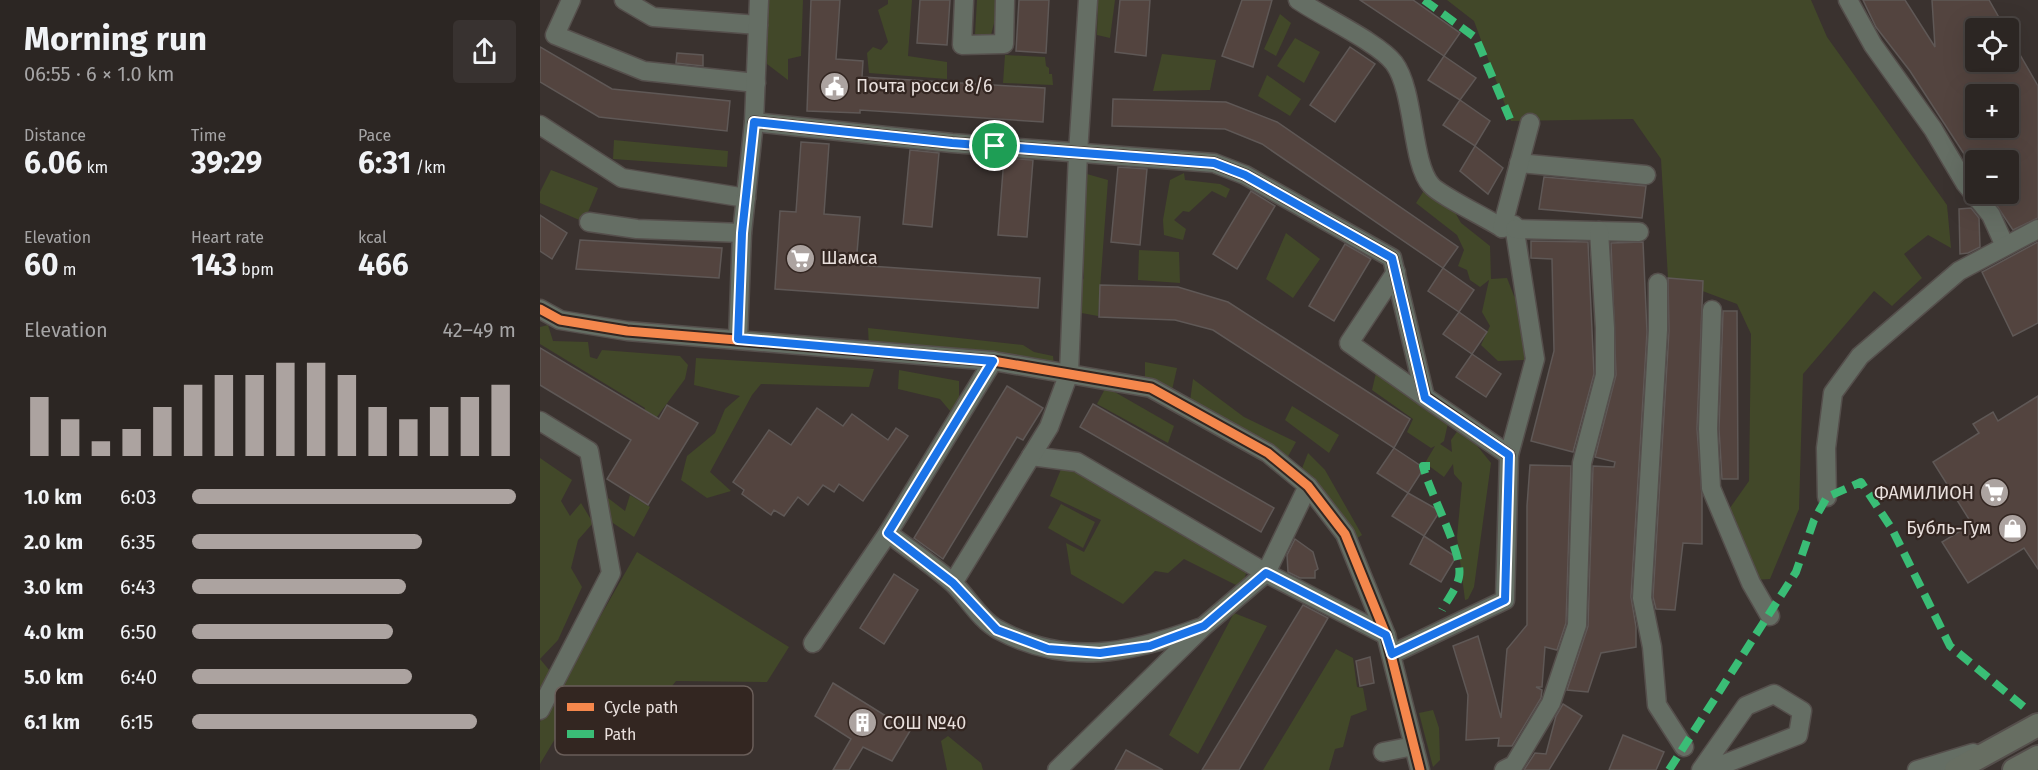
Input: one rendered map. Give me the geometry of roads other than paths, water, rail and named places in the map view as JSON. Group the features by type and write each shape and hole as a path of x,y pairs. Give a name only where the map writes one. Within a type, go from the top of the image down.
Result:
{"main road":[{"path":"1956,770 2038,725"},
{"path":"2014,770 2038,757"}],"street":[{"path":"571,0 555,35 644,71 756,82"},
{"path":"624,0 653,17 758,25"},
{"path":"738,339 742,233 754,122 759,0"},
{"path":"964,0 962,45 1004,44 1005,0"},
{"path":"953,583 1049,427 1069,373 1078,153 1088,0"},
{"path":"1298,0 1360,37 1393,62 1402,79 1423,165 1431,185 1509,228 1639,232"},
{"path":"1848,0 1873,45 1933,129 1965,183 1991,215 2005,246"},
{"path":"754,122 952,143 1214,163 1245,175 1392,258 1425,398"},
{"path":"1392,654 1505,600 1509,455 1535,359 1509,228 1519,163 1530,123"},
{"path":"540,125 622,178 746,198"},
{"path":"1519,163 1646,175"},
{"path":"589,222 637,229 742,233"},
{"path":"1827,497 1826,448 1833,393 1860,356 1950,279 2038,229"},
{"path":"1504,770 1514,765 1551,703 1577,625 1582,463 1605,375 1605,328 1599,231"},
{"path":"1396,272 1349,343 1509,455"},
{"path":"1658,283 1658,330 1642,597 1652,647 1657,705 1684,747"},
{"path":"540,309 560,320 627,331 993,361 1151,388 1268,453 1308,486 1345,534 1386,635 1420,770"},
{"path":"1712,310 1708,429 1711,488 1751,583 1770,616"},
{"path":"813,643 888,533 993,361"},
{"path":"540,421 589,451 610,573 540,710"},
{"path":"1031,456 1077,462 1266,573 1386,635"},
{"path":"1061,769 1204,626 1266,573 1308,486"},
{"path":"888,533 953,583 997,630 1048,649 1100,653 1150,646 1204,626"},
{"path":"1701,770 1746,706 1774,694 1802,711 1798,735 1709,770"},
{"path":"1917,770 2001,745"},
{"path":"1383,752 1414,746"}],"place":[{"name":"Почта росси 8/6","path":"835,86"},
{"name":"Шамса","path":"800,258"},
{"name":"ФАМИЛИОН","path":"1995,493"},
{"name":"Бубль-Гум","path":"2012,528"},
{"name":"СОШ №40","path":"862,723"}]}
